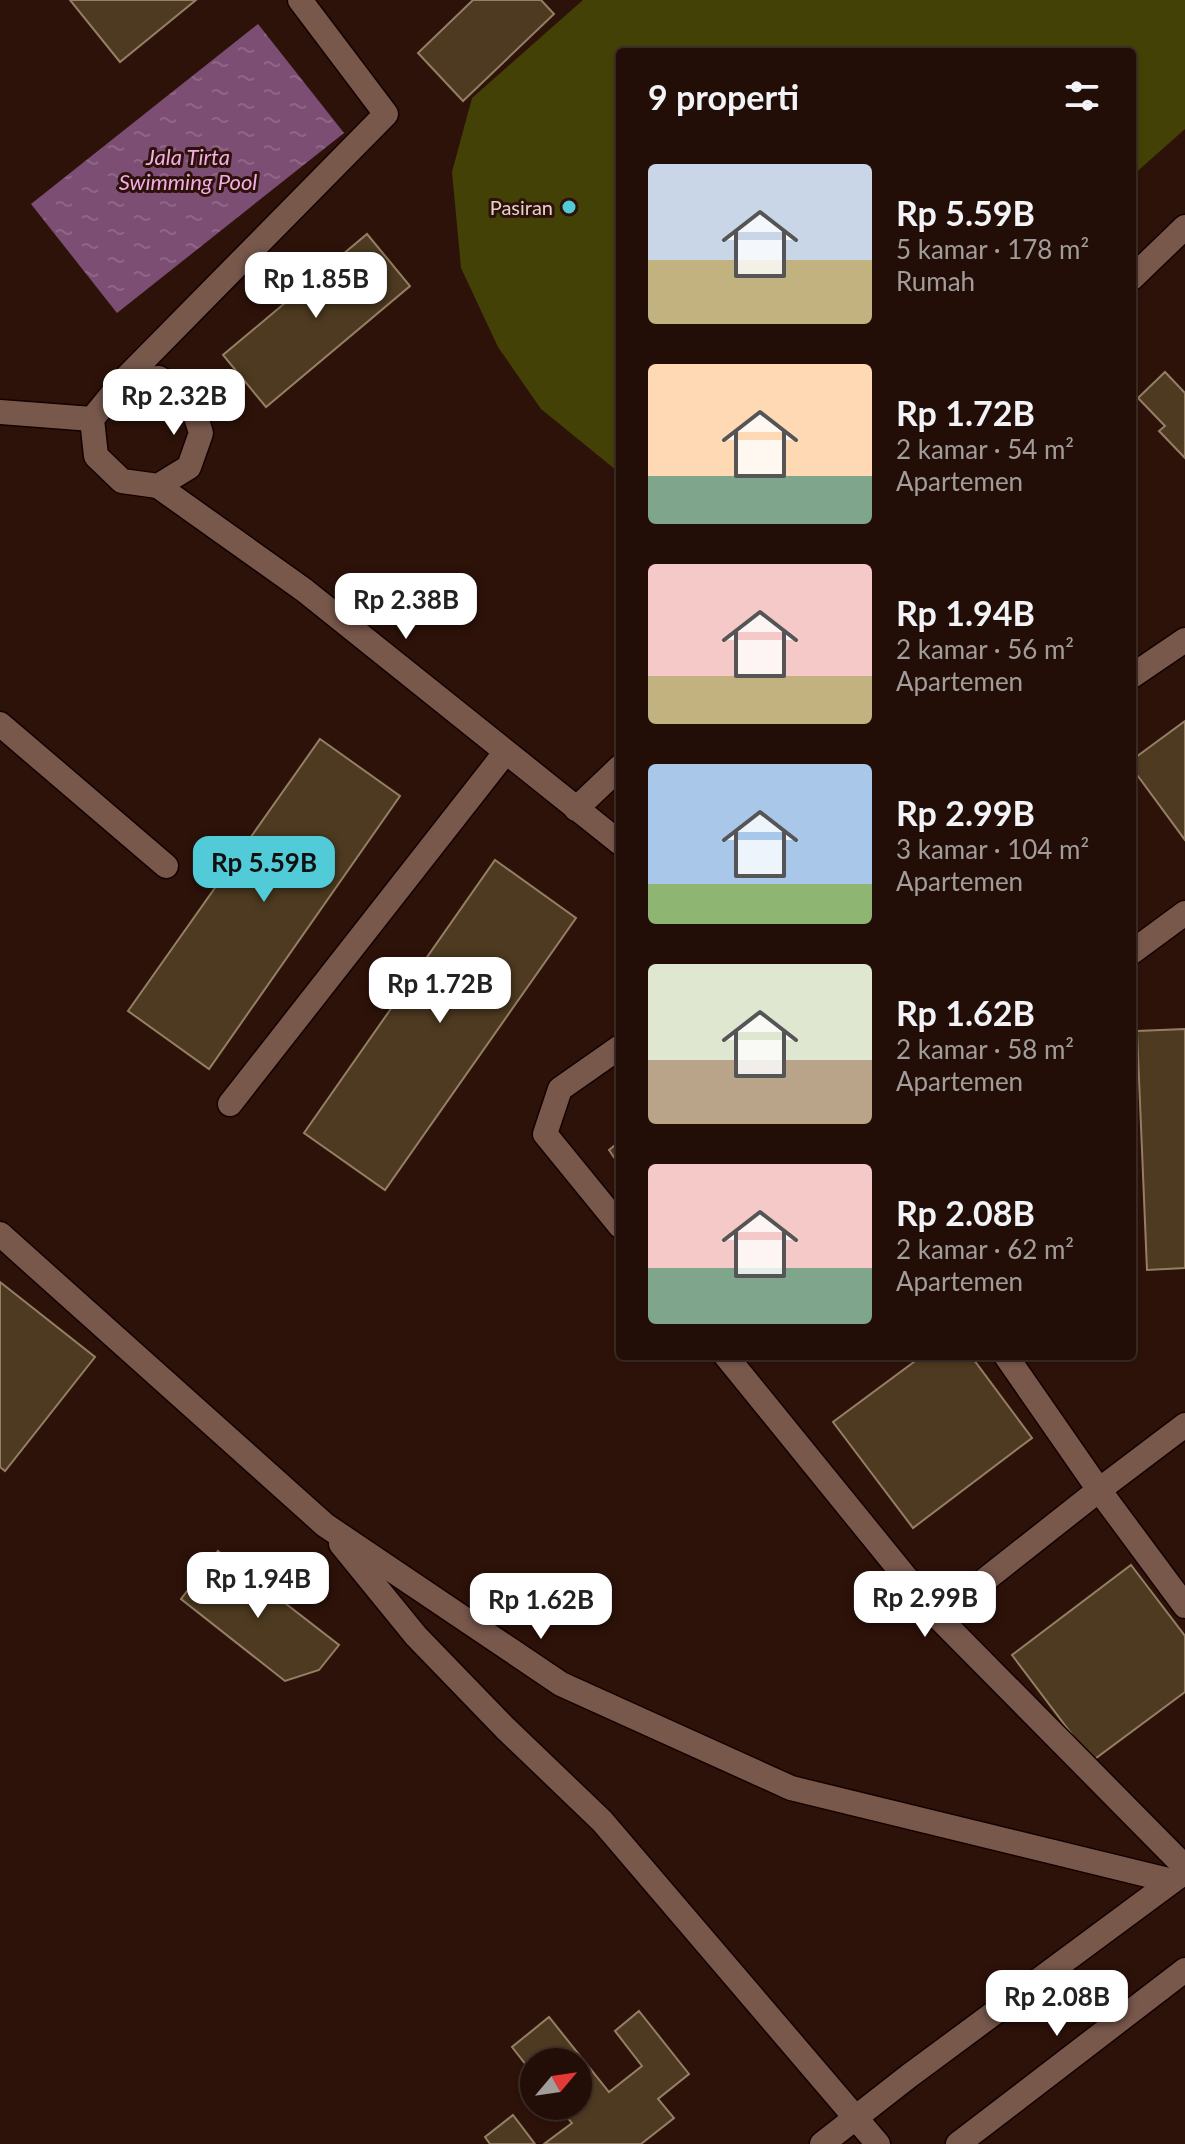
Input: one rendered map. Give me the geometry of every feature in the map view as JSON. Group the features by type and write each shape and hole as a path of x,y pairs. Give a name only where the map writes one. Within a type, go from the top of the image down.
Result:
{"street":[{"path":"300,0 386,114 123,381 92,419 96,456 122,481 158,486 304,590 616,840"},
{"path":"1136,274 1185,227"},
{"path":"123,381 159,378 190,398 201,433 189,467 158,486"},
{"path":"0,412 92,419"},
{"path":"1136,673 1185,640"},
{"path":"0,724 166,866"},
{"path":"230,1104 505,753"},
{"path":"576,809 616,771"},
{"path":"1136,949 1185,913"},
{"path":"616,1050 560,1089 545,1134 616,1221"},
{"path":"0,1234 325,1525 561,1684 791,1788 1181,1873"},
{"path":"729,1360 938,1617 1181,1873"},
{"path":"1009,1360 1185,1606"},
{"path":"938,1617 1185,1425"},
{"path":"325,1525 416,1636 505,1728 602,1821 878,2144"},
{"path":"822,2144 1181,1873"},
{"path":"958,2144 1185,1970"}],"shaded area":[{"path":"583,0 1185,0 1185,129 1136,172 1136,48 616,48 616,470 541,409 498,347 461,268 452,172 472,98"}],"water":[{"name":"Jala Tirta Swimming Pool","path":"258,24 344,133 117,313 31,204"}],"building":[{"path":"70,0 196,0 120,62"},
{"path":"473,0 541,0 554,14 463,101 418,53"},
{"path":"367,234 410,286 266,407 223,355"},
{"path":"1165,372 1185,393 1185,458 1159,431 1165,426 1138,398"},
{"path":"1185,721 1185,840 1136,773 1136,757"},
{"path":"320,739 400,796 209,1069 128,1011"},
{"path":"495,860 576,918 385,1190 304,1133"},
{"path":"1185,1029 1185,1268 1147,1270 1137,1031"},
{"path":"616,1144 616,1160 609,1150"},
{"path":"0,1282 95,1357 5,1471 0,1467"},
{"path":"917,1360 974,1360 1032,1438 913,1528 833,1422"},
{"path":"218,1551 339,1645 319,1670 285,1681 181,1599"},
{"path":"1131,1565 1185,1636 1185,1692 1092,1761 1012,1655"},
{"path":"639,2011 689,2074 658,2099 674,2118 641,2144 544,2144 572,2123 570,2120 592,2120 592,2071 609,2092 642,2066 615,2031"},
{"path":"549,2017 574,2048 520,2048 520,2057 512,2047"},
{"path":"513,2115 535,2144 490,2144 485,2137"}],"place":[{"name":"Pasiran","path":"569,207"}]}
